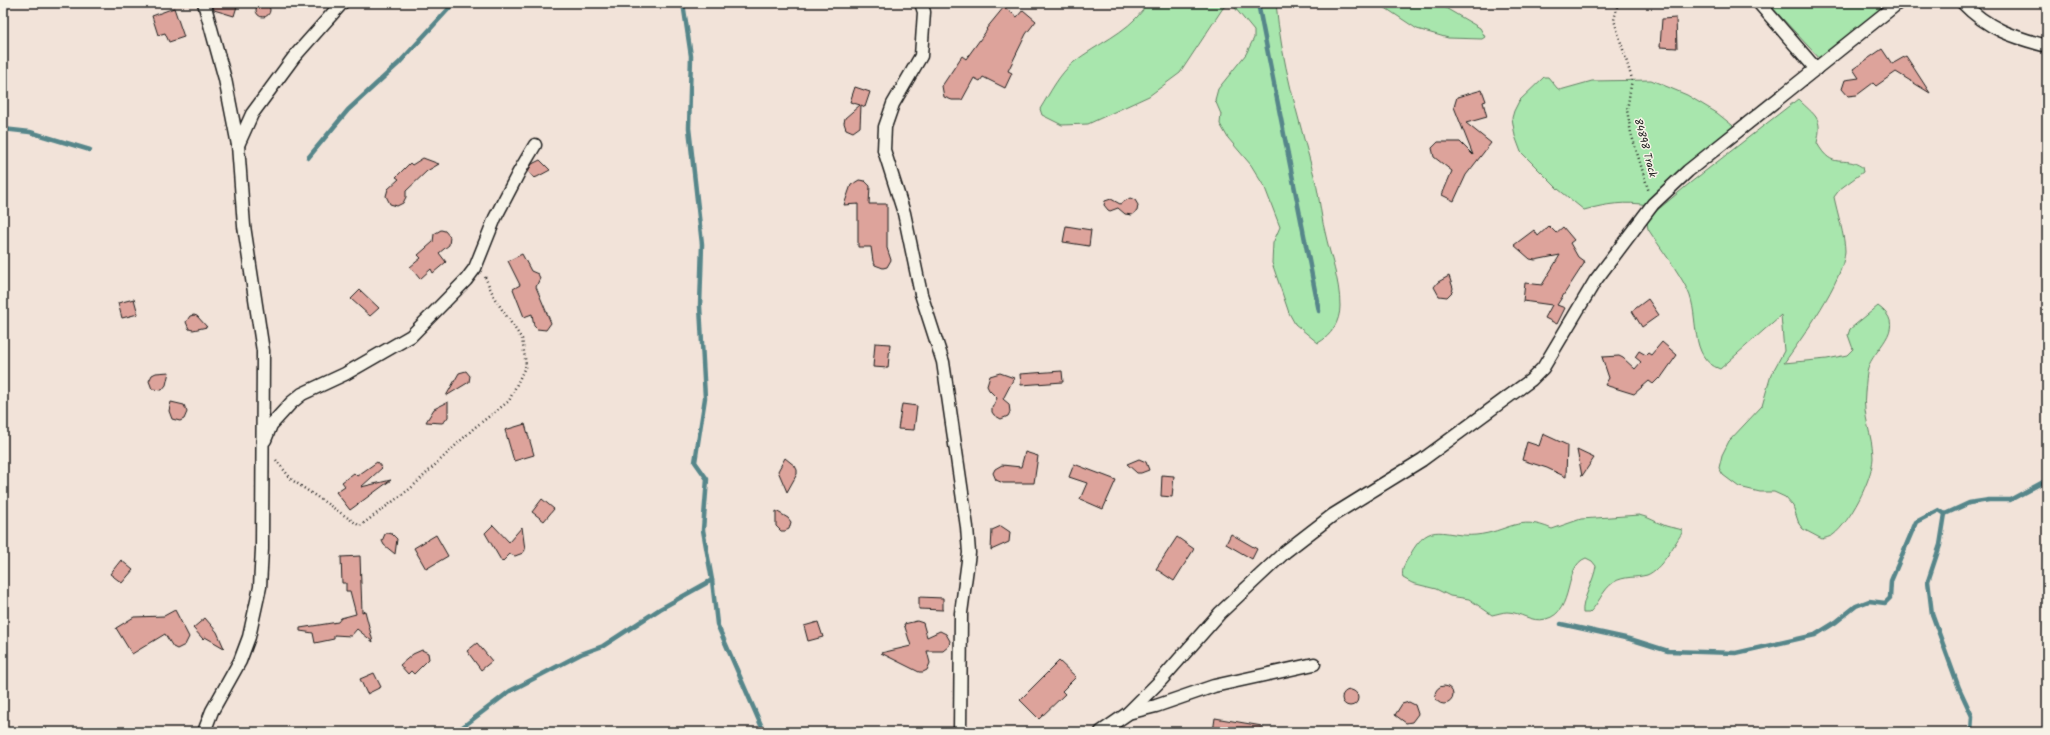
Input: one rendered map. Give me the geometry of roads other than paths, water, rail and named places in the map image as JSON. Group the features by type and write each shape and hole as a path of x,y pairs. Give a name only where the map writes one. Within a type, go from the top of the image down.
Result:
{"street":[{"path":"204,3 224,79 238,145 244,226 262,351 263,446 262,549 260,587 254,618 240,661 218,700 204,732"},
{"path":"238,145 252,114 294,57 342,3"},
{"path":"921,3 924,12 921,56 893,104 885,127 884,150 904,213 921,294 943,362 967,527 969,553 961,613 960,732"},
{"path":"1760,3 1816,69"},
{"path":"1101,732 1127,714 1161,680 1220,613 1285,552 1333,515 1422,460 1531,380 1543,368 1595,281 1653,204 1688,171 1898,3"},
{"path":"1963,3 1971,11 2001,32 2047,46"},
{"path":"263,446 271,425 291,403 302,394 345,374 412,336 466,280 478,262 495,218 535,145"},
{"path":"1127,714 1156,706 1214,686 1314,664"}],"waterway":[{"path":"308,158 348,110 399,63 454,3"},
{"path":"683,3 691,56 689,128 702,244 700,306 705,398 695,462 707,479 703,530 712,580 717,624 764,732"},
{"path":"1258,3 1319,311"},
{"path":"3,129 30,132 90,150"},
{"path":"1971,732 1972,716 1959,688 1932,614 1928,581 1940,545 1945,514 1969,503 1989,500 2010,500 2047,480"},
{"path":"1561,624 1630,639 1668,651 1736,653 1815,635 1836,622 1856,606 1869,601 1885,603 1890,598 1891,581 1916,522 1939,510 1945,514"},
{"path":"456,732 510,691 581,654 603,646 660,609 712,580"}]}
